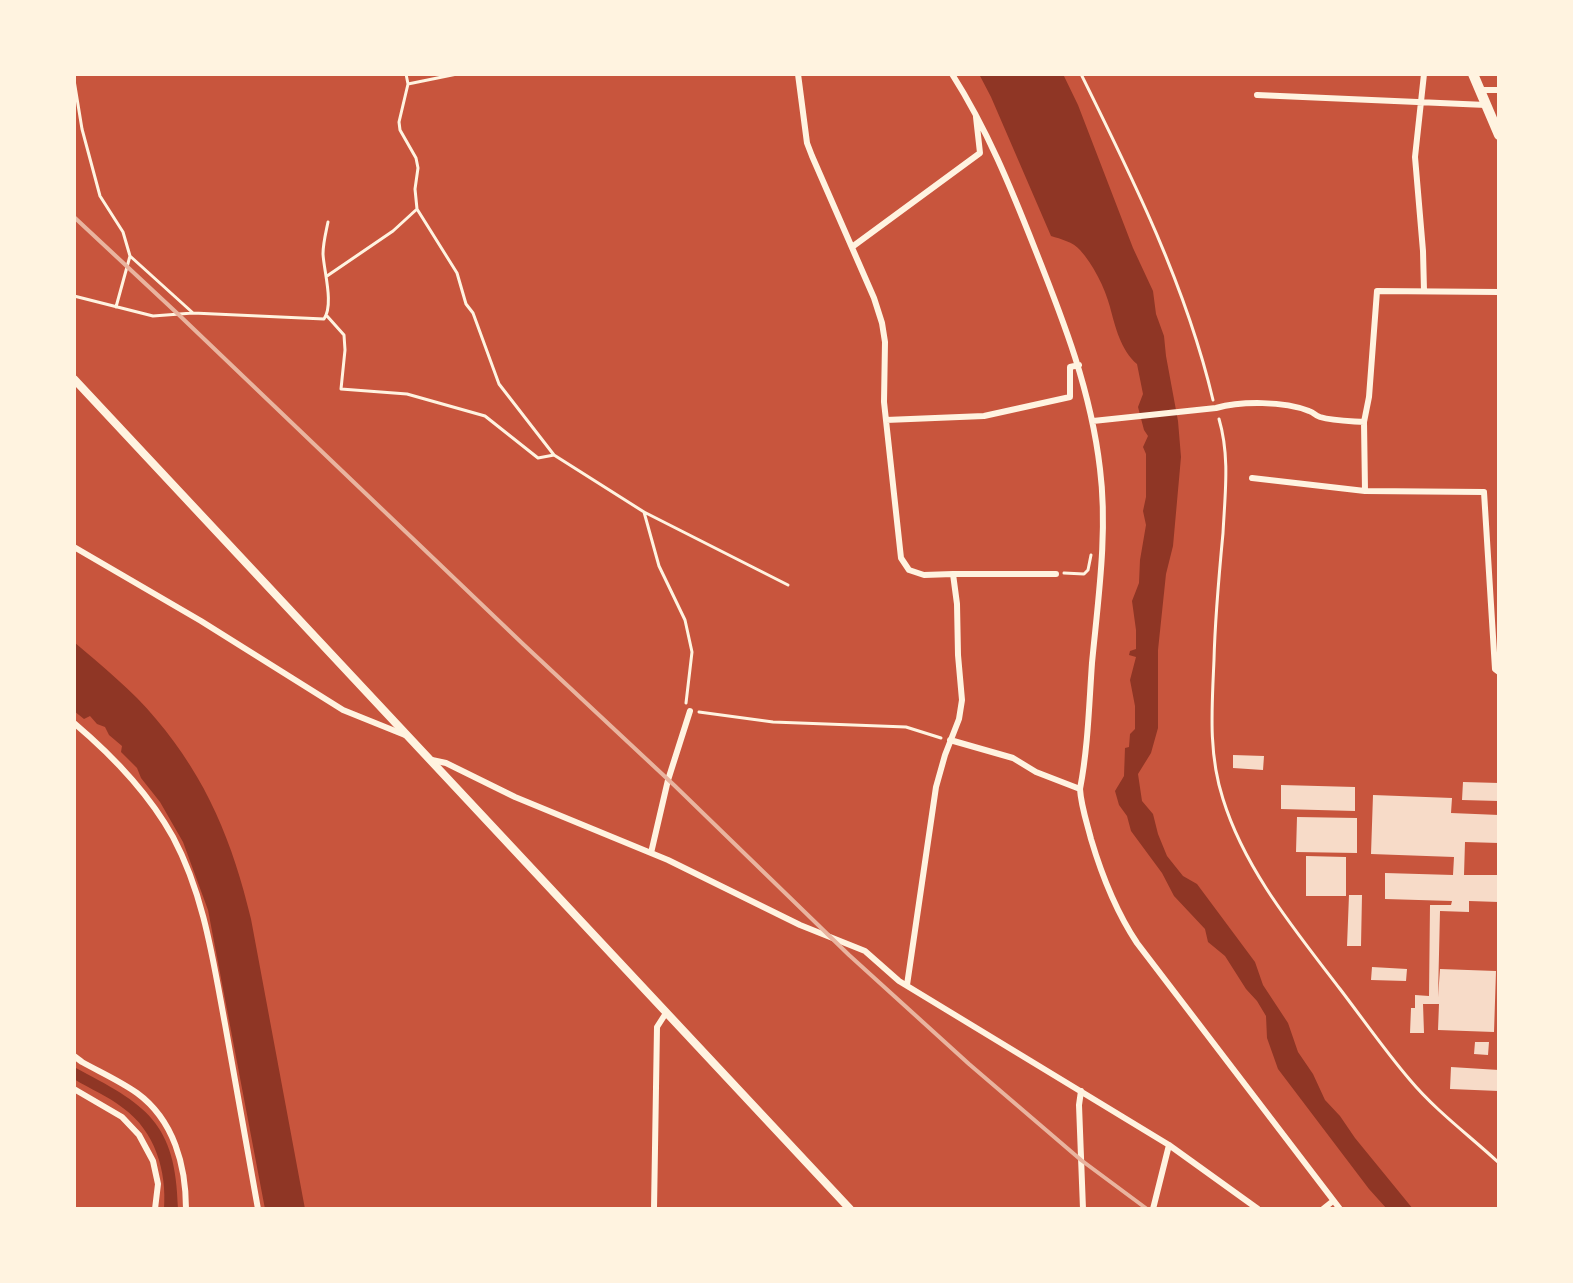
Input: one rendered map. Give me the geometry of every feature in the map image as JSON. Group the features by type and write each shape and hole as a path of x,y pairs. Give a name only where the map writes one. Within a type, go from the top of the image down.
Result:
{"main road":[{"path":"1473,74 1499,135"}],"street":[{"path":"798,74 807,143 882,323 885,342 884,402 901,558 909,570 924,575 1056,574"},
{"path":"952,74 975,112 1017,203 1063,319 1093,421 1101,471 1103,522 1080,789 1098,863 1123,922 1137,943 1340,1209"},
{"path":"1424,74 1415,157 1424,291"},
{"path":"1480,90 1499,90"},
{"path":"1257,95 1486,105"},
{"path":"852,247 980,153 975,112"},
{"path":"1365,491 1364,422 1369,397 1377,291 1499,292"},
{"path":"886,420 984,416 1070,397 1070,367 1079,365"},
{"path":"74,379 850,1209"},
{"path":"1093,421 1232,404 1278,405 1309,411 1319,417 1364,422"},
{"path":"1252,478 1365,491 1484,492 1495,669 1499,672"},
{"path":"74,547 201,621 343,710 405,735"},
{"path":"907,985 936,787 959,719 962,700 953,574"},
{"path":"651,853 668,780 690,711"},
{"path":"74,723 122,767 155,810 173,837 197,894 212,956 258,1209"},
{"path":"74,734 88,735"},
{"path":"950,740 1013,758 1036,772 1080,789"},
{"path":"428,759 446,763 515,797 651,853 800,925 865,951 907,985 1169,1145 1258,1209"},
{"path":"654,1209 657,1027 666,1013"},
{"path":"74,1056 138,1093 158,1112 181,1160 186,1209"},
{"path":"74,1089 122,1117 139,1135 153,1161 158,1184 155,1209"},
{"path":"1081,1091 1083,1209"},
{"path":"1153,1209 1169,1145"},
{"path":"1323,1209 1333,1201"}],"path":[{"path":"406,74 408,84 399,122 400,130 416,158 417,209 457,273 466,304 473,313 499,384 554,455 644,512 788,585"},
{"path":"408,84 457,74"},
{"path":"1081,74 1136,186 1162,249 1196,337 1226,449 1211,737 1223,800 1248,859 1320,963 1410,1081 1499,1163"},
{"path":"74,80 82,129 100,196 123,232 130,256 193,313"},
{"path":"327,276 393,231 417,209"},
{"path":"74,296 153,316 193,313 324,319 329,312 323,253 328,222"},
{"path":"116,307 130,256"},
{"path":"327,316 344,335 341,389 407,394 485,416 538,458 554,455"},
{"path":"644,512 659,566 685,620 692,652 685,705 690,711 773,722 906,727 950,740"},
{"path":"1056,574 1084,574 1088,570 1094,544 1102,543"}],"shaded area":[{"path":"979,74 1063,74 1153,291 1156,314 1164,336 1181,457 1173,546 1166,574 1158,650 1158,728 1151,753 1138,774 1142,801 1153,814 1167,856 1183,876 1197,884 1255,962 1263,985 1288,1023 1298,1052 1325,1100 1413,1209 1387,1209 1278,1069 1267,1038 1266,1016 1257,1001 1225,956 1208,942 1205,929 1174,896 1162,873 1131,831 1127,816 1119,805 1115,791 1124,776 1125,748 1129,747 1130,734 1135,729 1130,680 1136,657 1129,655 1136,649 1132,601 1139,583 1146,525 1143,511 1146,454 1143,447 1148,436 1138,407 1143,394 1137,364 1119,338 1098,277 1077,247 1051,236"},
{"path":"74,642 156,719 190,765 216,813 236,864 251,919 305,1209 265,1209 208,910 183,842 160,802 137,768 121,752 122,746 105,727 90,716 84,719 74,711"},
{"path":"74,1067 138,1105 152,1119 171,1155 178,1209 164,1209 161,1166 143,1128 117,1104 74,1079"}],"building":[{"path":"1233,755 1264,756 1263,770 1233,768"},
{"path":"1463,782 1499,783 1499,801 1462,800"},
{"path":"1281,785 1355,787 1355,811 1281,809"},
{"path":"1373,795 1452,798 1451,813 1499,815 1499,843 1465,842 1464,875 1499,875 1499,902 1469,901 1469,912 1440,911 1438,997 1440,969 1496,971 1494,1032 1438,1030 1439,1004 1423,1004 1424,1033 1410,1033 1415,995 1429,996 1430,905 1451,905 1452,901 1385,899 1385,873 1453,875 1454,857 1371,854"},
{"path":"1297,817 1357,818 1357,853 1296,852"},
{"path":"1306,856 1346,857 1346,896 1306,896"},
{"path":"1349,895 1362,895 1361,946 1347,946"},
{"path":"1372,967 1407,969 1406,981 1371,980"},
{"path":"1475,1042 1489,1042 1488,1055 1474,1054"},
{"path":"1451,1067 1499,1070 1499,1091 1450,1089"}],"railway":[{"path":"74,217 849,955 1081,1160 1147,1209"}]}
